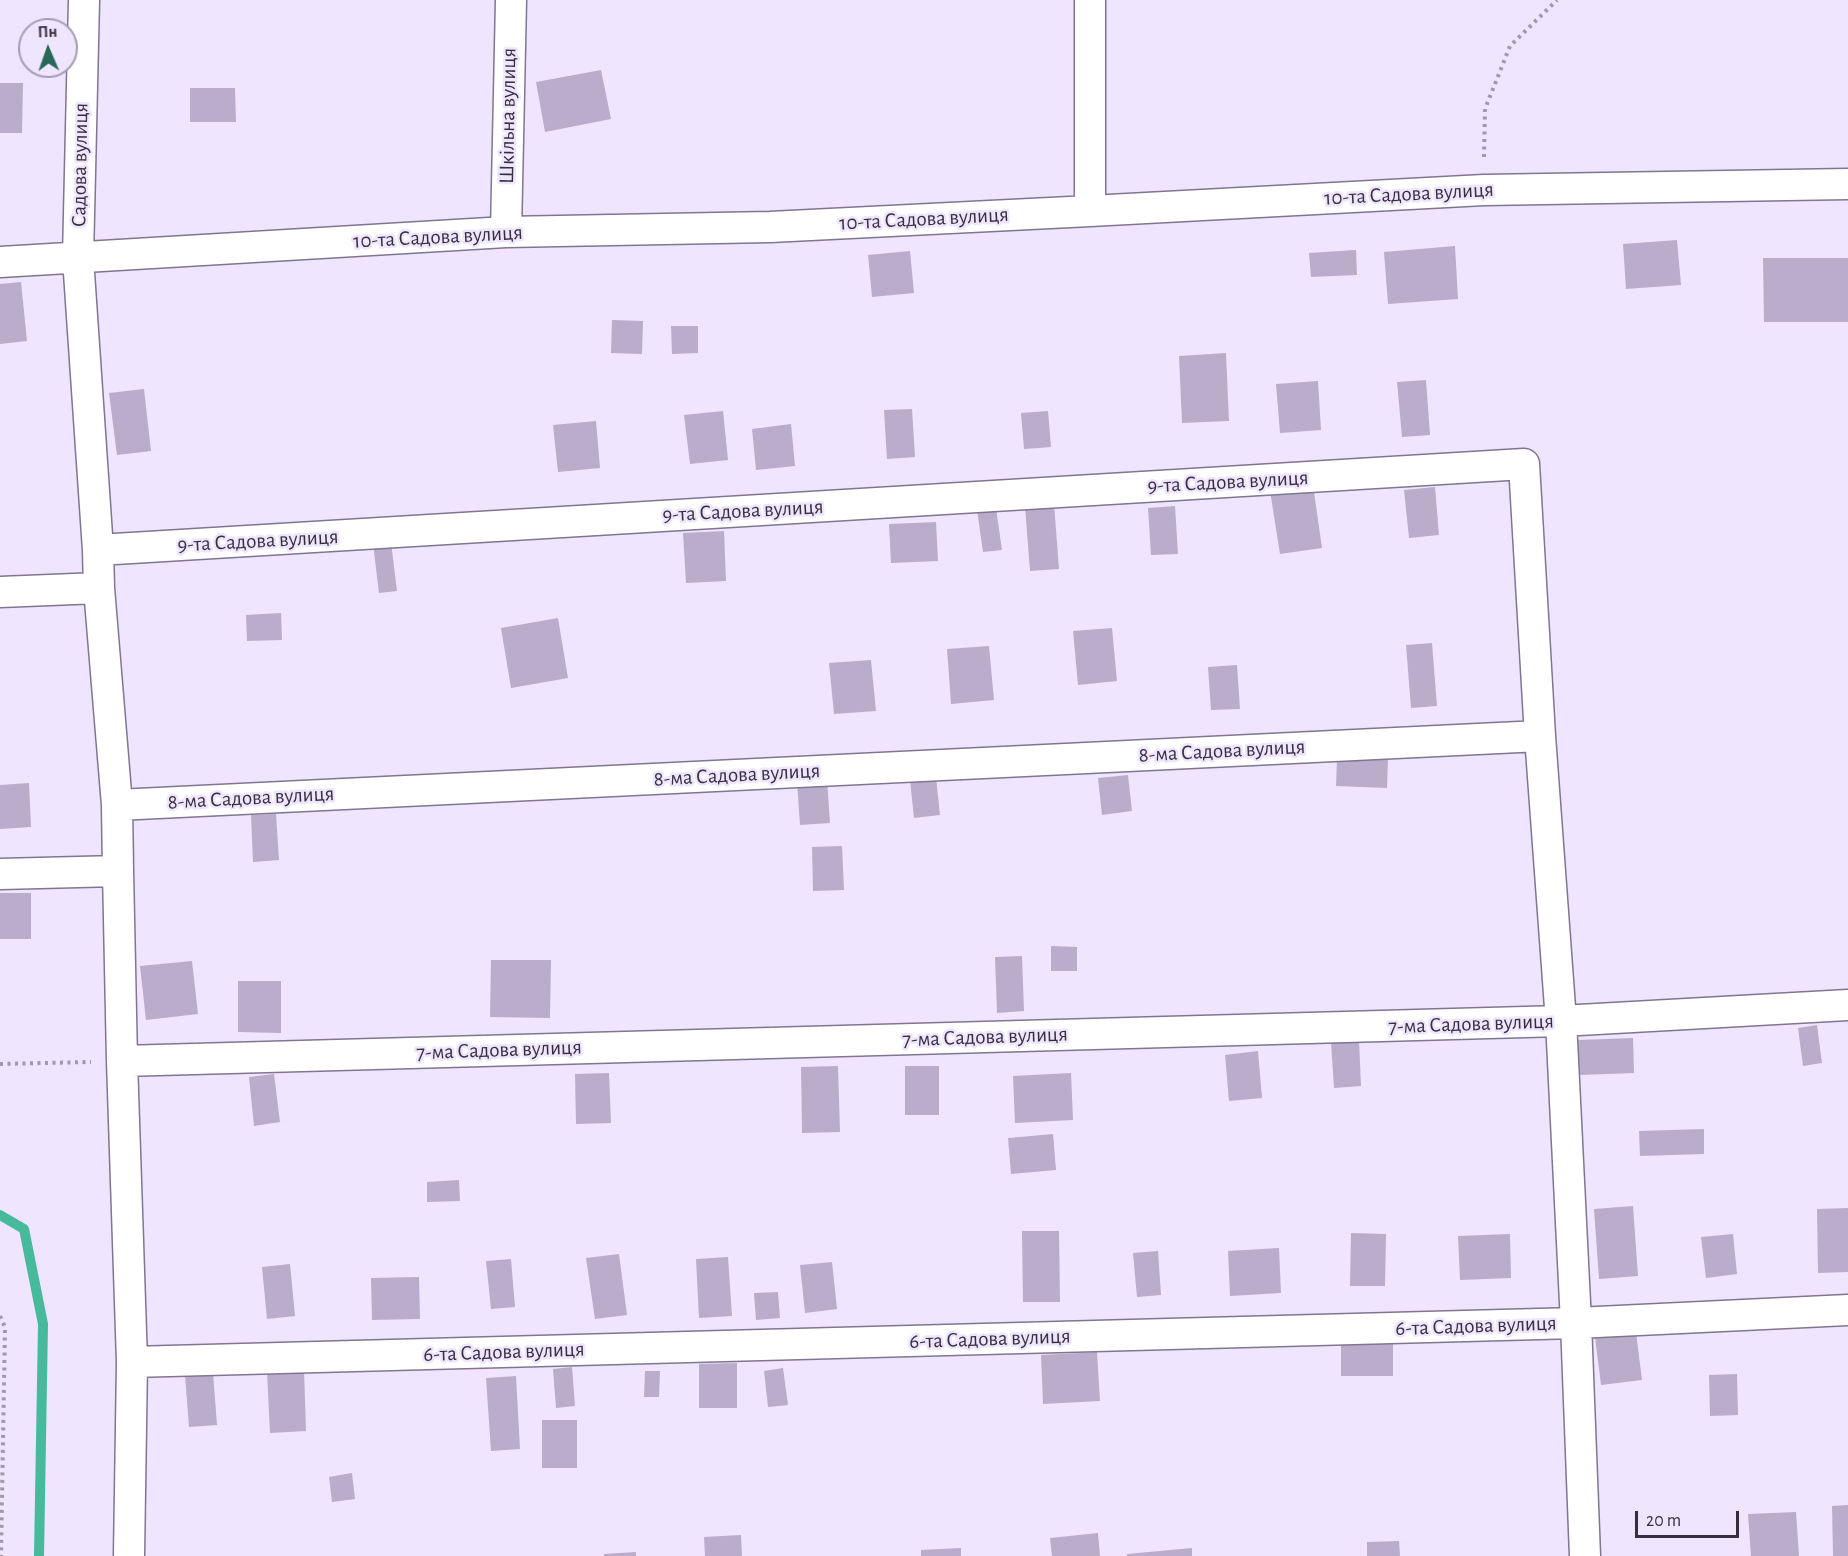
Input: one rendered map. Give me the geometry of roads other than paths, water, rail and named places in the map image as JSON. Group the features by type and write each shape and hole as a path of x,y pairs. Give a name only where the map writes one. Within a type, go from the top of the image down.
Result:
{"street":[{"name":"Садова вулиця","path":"84,0 78,258 98,550"},
{"name":"Шкільна вулиця","path":"506,232 511,0"},
{"path":"1090,0 1090,211"},
{"name":"10-та Садова вулиця","path":"0,262 506,232 770,227 1484,190 1848,183"},
{"name":"9-та Садова вулиця","path":"98,550 1524,464 1540,736"},
{"path":"98,550 99,588 117,805 122,1061 132,1362 129,1556"},
{"path":"0,592 99,588"},
{"path":"1540,736 1561,1021 1585,1556"},
{"name":"8-ма Садова вулиця","path":"117,805 1540,736"},
{"path":"0,874 118,871"},
{"name":"7-ма Садова вулиця","path":"122,1061 1561,1021 1848,1005"},
{"name":"6-та Садова вулиця","path":"132,1362 1576,1323 1848,1310"}],"waterway":[{"path":"0,1215 24,1229 43,1324 39,1556"}]}
